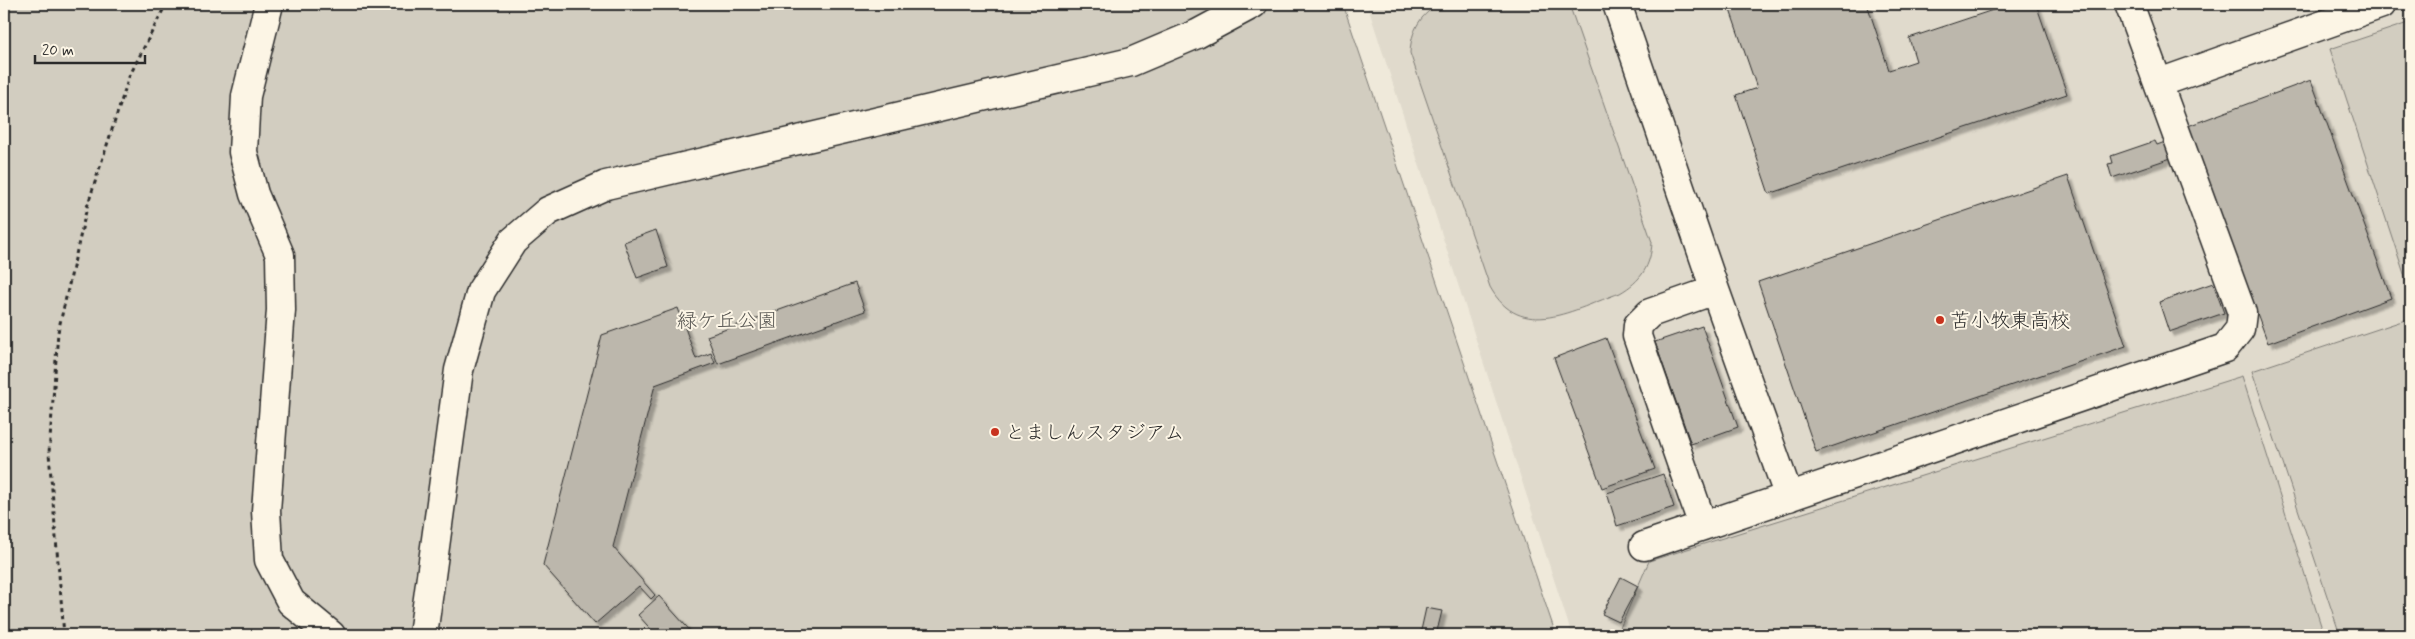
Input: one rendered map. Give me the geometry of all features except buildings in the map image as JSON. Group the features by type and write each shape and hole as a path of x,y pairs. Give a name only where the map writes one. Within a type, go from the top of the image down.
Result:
{"street":[{"path":"269,4 246,96 243,152 254,194 280,255 282,310 266,510 268,560 291,602 331,635"},
{"path":"423,635 459,370 481,291 513,241 548,211 606,185 1131,62 1198,34 1253,4"},
{"path":"1618,4 1715,290 1789,496"},
{"path":"1644,546 2225,348 2240,329 2242,313 2130,4"},
{"path":"2159,83 2382,4"},
{"path":"1703,526 1637,336 1638,325 1650,313 1715,290"}],"path":[{"path":"64,635 49,453 58,332 87,207 129,77 166,4"}],"shaded area":[{"name":"苫小牧東高校","path":"1367,4 2411,4 2411,635 1572,635"}],"green space":[{"name":"緑ケ丘公園","path":"4,4 1343,4 1556,635 4,635"},
{"path":"1440,4 1569,4 1652,242 1650,258 1644,272 1634,283 1620,293 1567,313 1533,318 1517,314 1503,304 1490,287 1410,53 1412,37 1418,24 1427,13"},
{"path":"2411,22 2411,295 2330,49"},
{"path":"2411,318 2411,635 2340,635 2252,371"},
{"path":"2242,376 2324,635 1617,635 1649,561"}],"place":[{"name":"苫小牧東高校","path":"1940,320"},
{"name":"とましんスタジアム","path":"995,432"}]}
